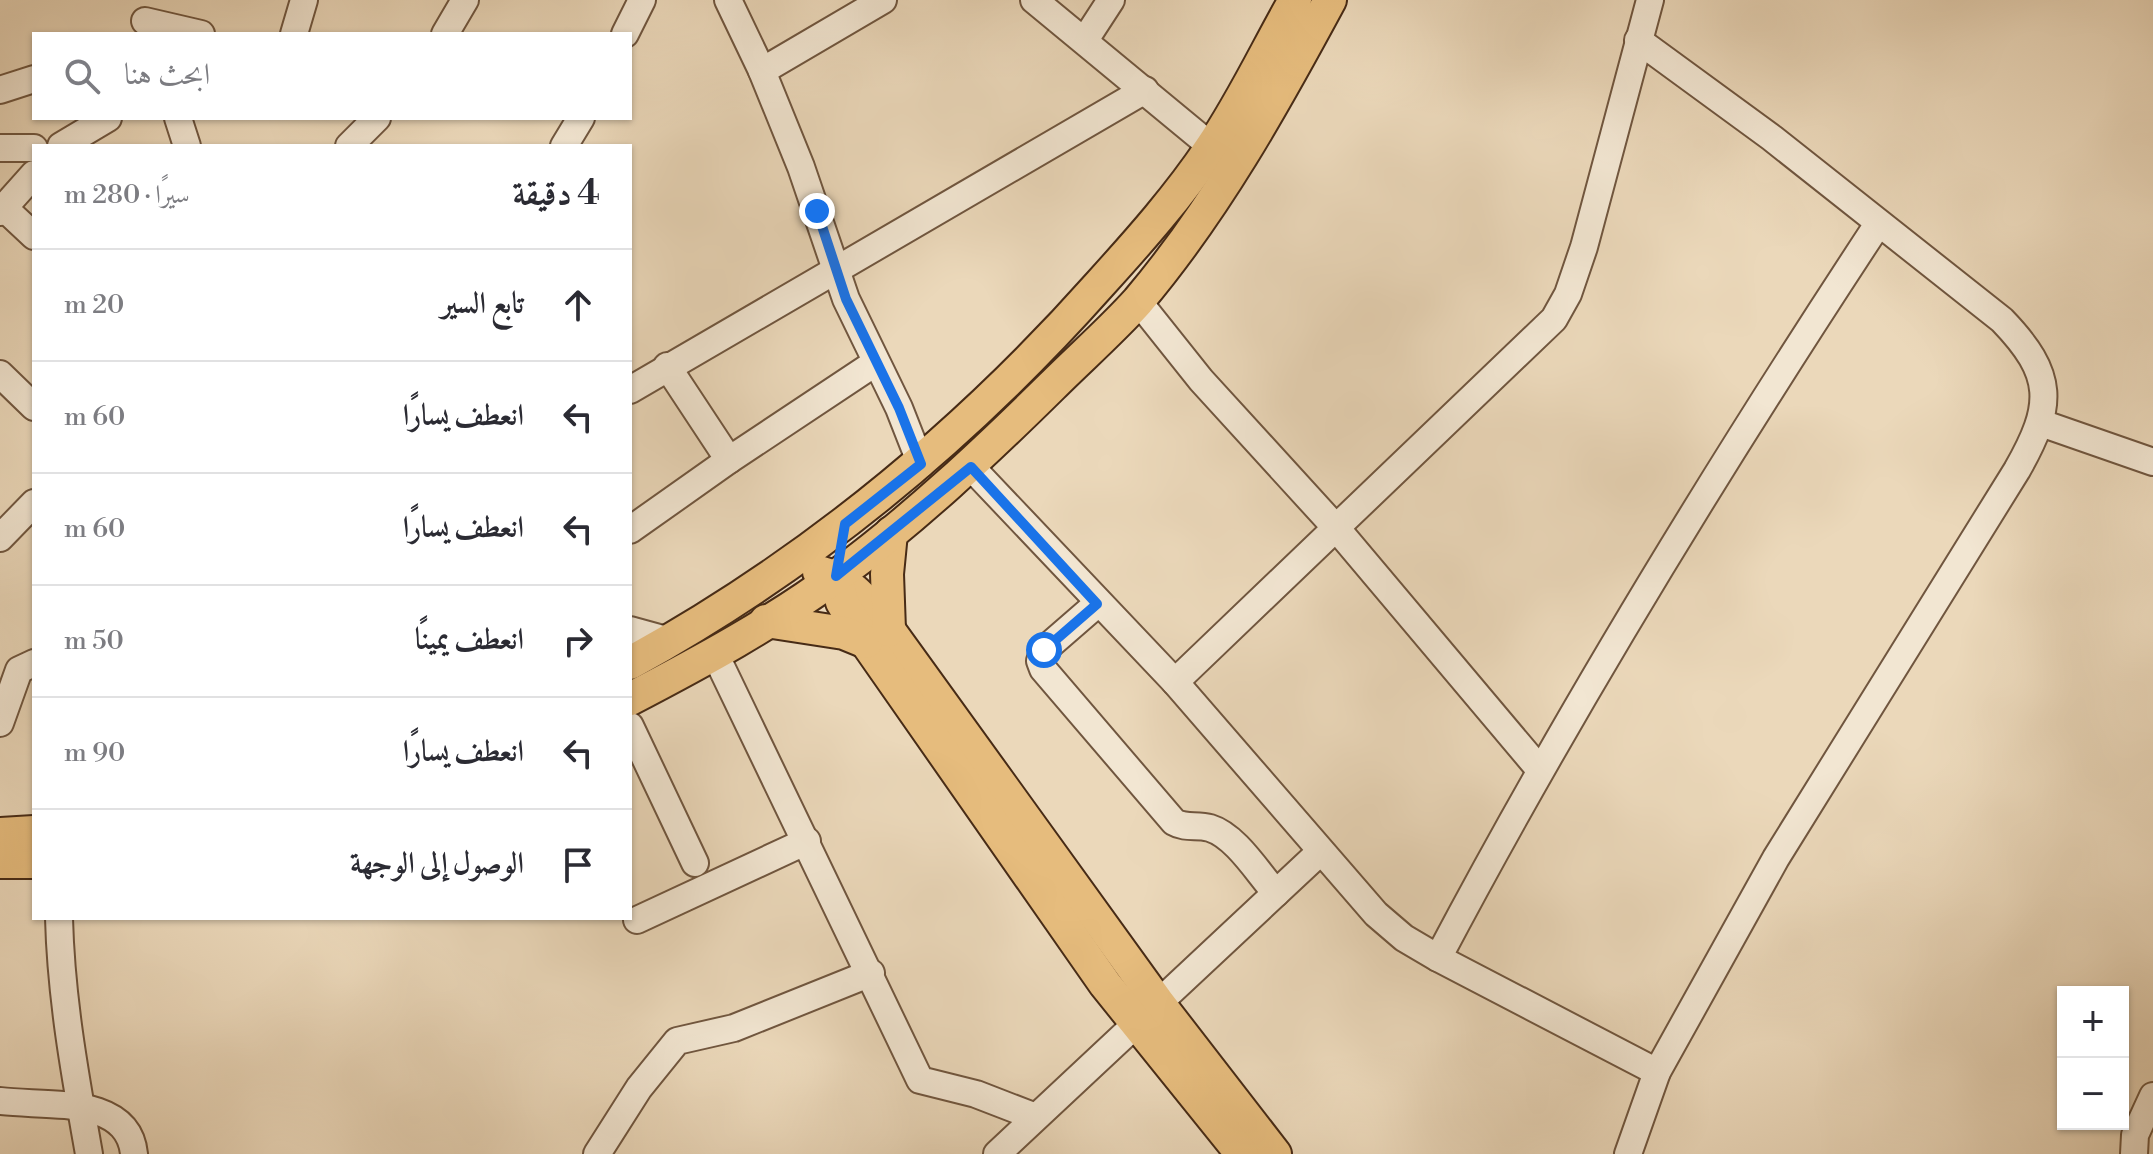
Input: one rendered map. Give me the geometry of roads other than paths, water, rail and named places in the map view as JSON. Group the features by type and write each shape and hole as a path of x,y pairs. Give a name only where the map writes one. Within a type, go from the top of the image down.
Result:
{"main road":[{"path":"632,662 670,641 845,524 921,464 1057,333 1145,234 1212,147 1295,0"},
{"path":"632,698 715,654 836,576 891,533 971,467 1138,301 1225,183 1269,114 1330,0"},
{"path":"836,576 845,524"},
{"path":"877,636 891,533"},
{"path":"785,565 836,576 856,591 877,636 1148,1015 1242,1154"},
{"path":"766,621 877,636"},
{"path":"0,834 32,832"},
{"path":"0,862 32,862"},
{"path":"1148,1015 1275,1154"}],"street":[{"path":"295,32 304,0"},
{"path":"446,32 465,0"},
{"path":"626,32 642,0"},
{"path":"728,0 762,71 806,182 835,272 875,363 899,408 921,464"},
{"path":"762,71 883,0"},
{"path":"1034,0 1212,147"},
{"path":"1085,40 1111,0"},
{"path":"1175,682 1554,319 1568,294 1584,247 1650,0"},
{"path":"143,18 194,32"},
{"path":"1628,1154 1657,1072 1776,858 2017,470 2041,423 2046,396 2034,356 2002,320 1772,138 1638,40"},
{"path":"0,90 32,80"},
{"path":"632,389 1145,90"},
{"path":"64,144 105,120"},
{"path":"179,120 186,144"},
{"path":"351,144 375,120"},
{"path":"565,144 580,120"},
{"path":"0,148 32,148"},
{"path":"32,176 2,210 32,234"},
{"path":"1438,958 1540,770 1795,350 1878,224"},
{"path":"1138,301 1201,380 1337,529 1540,770"},
{"path":"632,529 875,363"},
{"path":"667,366 729,460"},
{"path":"0,374 32,405"},
{"path":"2041,423 2153,462"},
{"path":"971,467 1097,604 1175,682 1376,914 1404,938 1438,958 1657,1072"},
{"path":"0,538 32,505"},
{"path":"1097,604 1044,650 1040,661 1043,669 1174,822 1184,827 1196,825 1223,833 1276,893"},
{"path":"632,631 670,641"},
{"path":"715,654 920,1080 976,1094 1033,1116"},
{"path":"0,723 18,666"},
{"path":"632,730 695,863"},
{"path":"637,920 807,841"},
{"path":"997,1154 1033,1116 1148,1015 1320,852"},
{"path":"59,920 63,995 78,1108 89,1154"},
{"path":"597,1154 639,1088 677,1041 734,1028 871,973"},
{"path":"2134,1154 2135,1135 2153,1096"},
{"path":"0,1101 97,1110 115,1118 133,1143 134,1154"}]}
